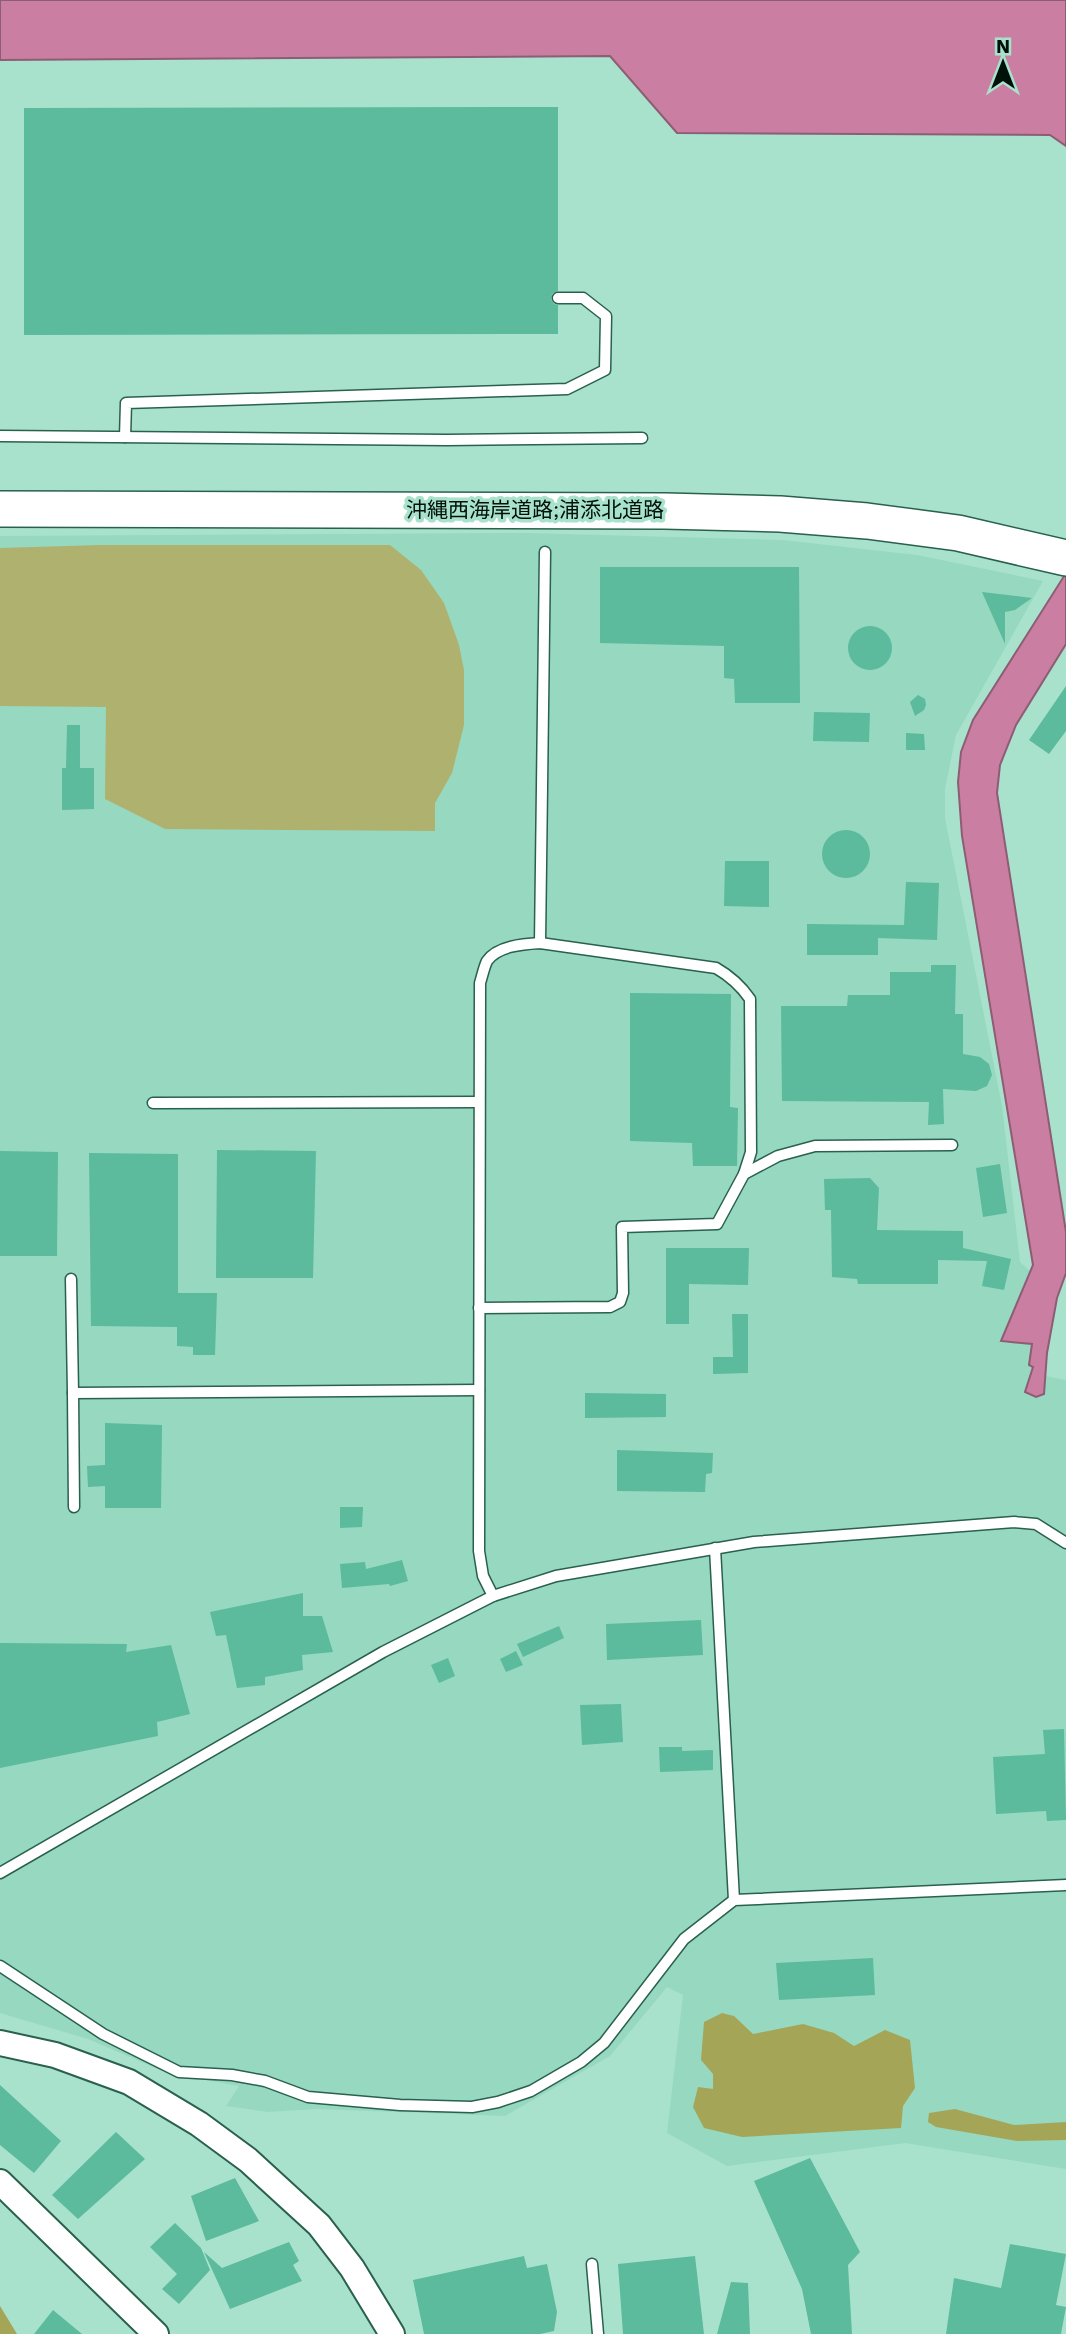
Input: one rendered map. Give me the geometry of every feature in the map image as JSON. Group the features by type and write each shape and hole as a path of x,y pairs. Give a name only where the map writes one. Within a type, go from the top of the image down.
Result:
{"highway":[{"name":"沖縄西海岸道路;浦添北道路","path":"0,509 665,510 780,514 867,521 958,533 1051,554"}],"street":[{"path":"0,2043 55,2054 129,2082 199,2124 248,2160 319,2225 352,2268 392,2334"},
{"path":"0,2182 156,2334"}],"lane":[{"path":"125,437 126,403 567,389 605,370 606,316 583,298 558,298"},
{"path":"0,436 447,440 642,438"},
{"path":"540,943 545,552"},
{"path":"479,1308 610,1307 620,1302 623,1293 622,1227 718,1224 744,1174 751,1152 750,999 728,975 716,968 540,943 518,945 500,951 488,960 480,983 479,1102 479,1308 479,1551 483,1576 493,1596"},
{"path":"153,1103 479,1102"},
{"path":"744,1174 778,1156 815,1146 952,1145"},
{"path":"71,1279 74,1507"},
{"path":"73,1393 479,1390"},
{"path":"0,1873 383,1652 493,1596 556,1576 754,1542 1014,1522 1036,1524 1066,1543"},
{"path":"715,1548 734,1900"},
{"path":"0,1966 103,2034 179,2072 232,2075 265,2081 308,2097 400,2105 472,2107 531,2091 581,2062 604,2043 684,1939 734,1900 1066,1885"},
{"path":"592,2263 598,2334"}],"shaded area":[{"path":"0,0 1066,0 1066,146 1050,135 677,133 610,56 0,60"},
{"path":"528,533 783,540 917,555 1043,581 956,735 945,789 945,818 1002,1106 1020,1262 1031,1272 1002,1341 1032,1344 1029,1365 1033,1367 1025,1392 1044,1394 1045,1376 1066,1380 1066,2169 905,2143 727,2166 667,2133 683,1995 667,1987 610,2056 505,2116 317,2109 268,2112 226,2106 239,2086 167,2073 88,2039 0,2013 0,536"},
{"path":"101,545 390,545 421,570 444,603 459,645 464,670 464,725 452,773 435,803 435,831 165,829 105,799 106,707 0,706 0,548"},
{"path":"1066,573 1066,644 1016,725 1000,765 997,793 1066,1232 1066,1273 1057,1298 1047,1353 1044,1394 1036,1397 1025,1392 1033,1367 1029,1365 1032,1344 1001,1341 1033,1265 962,836 958,782 961,752 973,720"},
{"path":"722,2013 734,2016 753,2034 803,2024 834,2033 854,2046 885,2030 910,2040 915,2088 903,2106 901,2128 742,2137 704,2128 693,2107 698,2087 713,2089 713,2074 701,2060 704,2022"},
{"path":"955,2109 1014,2125 1066,2122 1066,2140 1017,2141 936,2127 928,2122 929,2113"},
{"path":"0,2306 17,2334 0,2334"}],"building":[{"path":"558,107 558,291 552,294 551,299 558,305 558,334 24,335 24,108"},
{"path":"600,567 799,567 800,703 735,703 734,679 724,678 724,646 600,643"},
{"path":"982,592 1032,598 1015,610 1005,612 1005,644"},
{"path":"870,626 879,627 886,632 891,639 891,657 886,664 879,669 870,670 861,669 854,664 849,657 848,648 849,639 854,632 861,627"},
{"path":"1066,686 1066,731 1049,754 1029,740"},
{"path":"918,695 925,699 926,705 924,710 915,716 910,702"},
{"path":"814,712 870,713 869,742 813,741"},
{"path":"67,725 80,725 80,768 94,768 94,809 62,810 62,768 66,768"},
{"path":"906,733 924,734 925,750 906,750"},
{"path":"846,830 863,837 870,854 863,871 846,878 829,871 822,854 829,837"},
{"path":"725,861 769,861 769,907 724,906"},
{"path":"906,882 939,883 937,940 878,938 878,955 807,955 807,924 904,925"},
{"path":"931,965 956,965 955,1014 963,1014 963,1054 980,1057 989,1064 992,1075 987,1086 976,1091 943,1089 944,1124 928,1125 929,1102 782,1101 781,1006 847,1006 848,995 890,995 890,972 931,972"},
{"path":"630,993 731,994 730,1107 738,1108 737,1166 693,1166 692,1143 630,1141"},
{"path":"217,1150 316,1151 313,1278 216,1278"},
{"path":"0,1151 58,1152 57,1256 0,1256"},
{"path":"89,1153 178,1154 178,1293 217,1293 215,1355 193,1355 193,1347 177,1346 177,1327 91,1326"},
{"path":"1000,1164 1007,1213 983,1217 976,1168"},
{"path":"870,1178 879,1188 877,1230 963,1231 963,1248 1011,1259 1004,1290 982,1286 987,1261 938,1260 938,1284 858,1284 857,1279 832,1277 831,1210 825,1210 824,1179"},
{"path":"666,1248 749,1248 748,1285 689,1284 689,1324 666,1324"},
{"path":"732,1314 748,1314 748,1373 713,1374 713,1357 733,1357"},
{"path":"585,1393 666,1394 666,1417 585,1418"},
{"path":"105,1423 162,1425 161,1508 105,1508 105,1486 88,1487 87,1466 105,1465"},
{"path":"617,1450 713,1453 712,1473 706,1474 705,1492 617,1491"},
{"path":"340,1507 363,1507 362,1527 340,1528"},
{"path":"402,1560 408,1581 390,1586 342,1588 340,1564 365,1562 366,1569"},
{"path":"303,1593 303,1616 322,1616 333,1652 302,1655 303,1670 265,1677 265,1685 237,1688 226,1635 216,1636 210,1612"},
{"path":"701,1620 703,1655 607,1660 606,1624"},
{"path":"559,1626 564,1638 523,1657 517,1644"},
{"path":"0,1643 127,1644 126,1652 171,1645 190,1714 157,1722 158,1736 0,1768"},
{"path":"516,1651 523,1665 506,1672 500,1659"},
{"path":"448,1658 455,1676 439,1683 431,1665"},
{"path":"621,1704 623,1742 582,1745 580,1705"},
{"path":"1064,1729 1066,1820 1047,1821 1046,1811 996,1814 993,1757 1045,1754 1043,1730"},
{"path":"659,1747 682,1747 682,1751 713,1750 713,1770 660,1772"},
{"path":"873,1958 875,1995 779,2000 776,1963"},
{"path":"0,2085 61,2141 34,2173 0,2145"},
{"path":"116,2132 145,2159 78,2219 52,2195"},
{"path":"810,2158 860,2252 848,2265 852,2334 811,2334 802,2289 754,2181"},
{"path":"235,2178 259,2221 206,2241 191,2196"},
{"path":"175,2223 201,2248 210,2270 179,2304 162,2289 177,2274 150,2247"},
{"path":"289,2242 299,2261 293,2265 302,2281 230,2309 204,2252 222,2268"},
{"path":"1010,2244 1066,2254 1056,2305 1066,2307 1061,2334 946,2334 954,2278 1001,2288"},
{"path":"524,2256 527,2268 547,2264 557,2312 554,2331 540,2334 424,2334 413,2280"},
{"path":"695,2256 704,2334 623,2334 618,2264"},
{"path":"731,2282 748,2283 750,2334 717,2334"},
{"path":"53,2310 82,2334 34,2334"}]}
